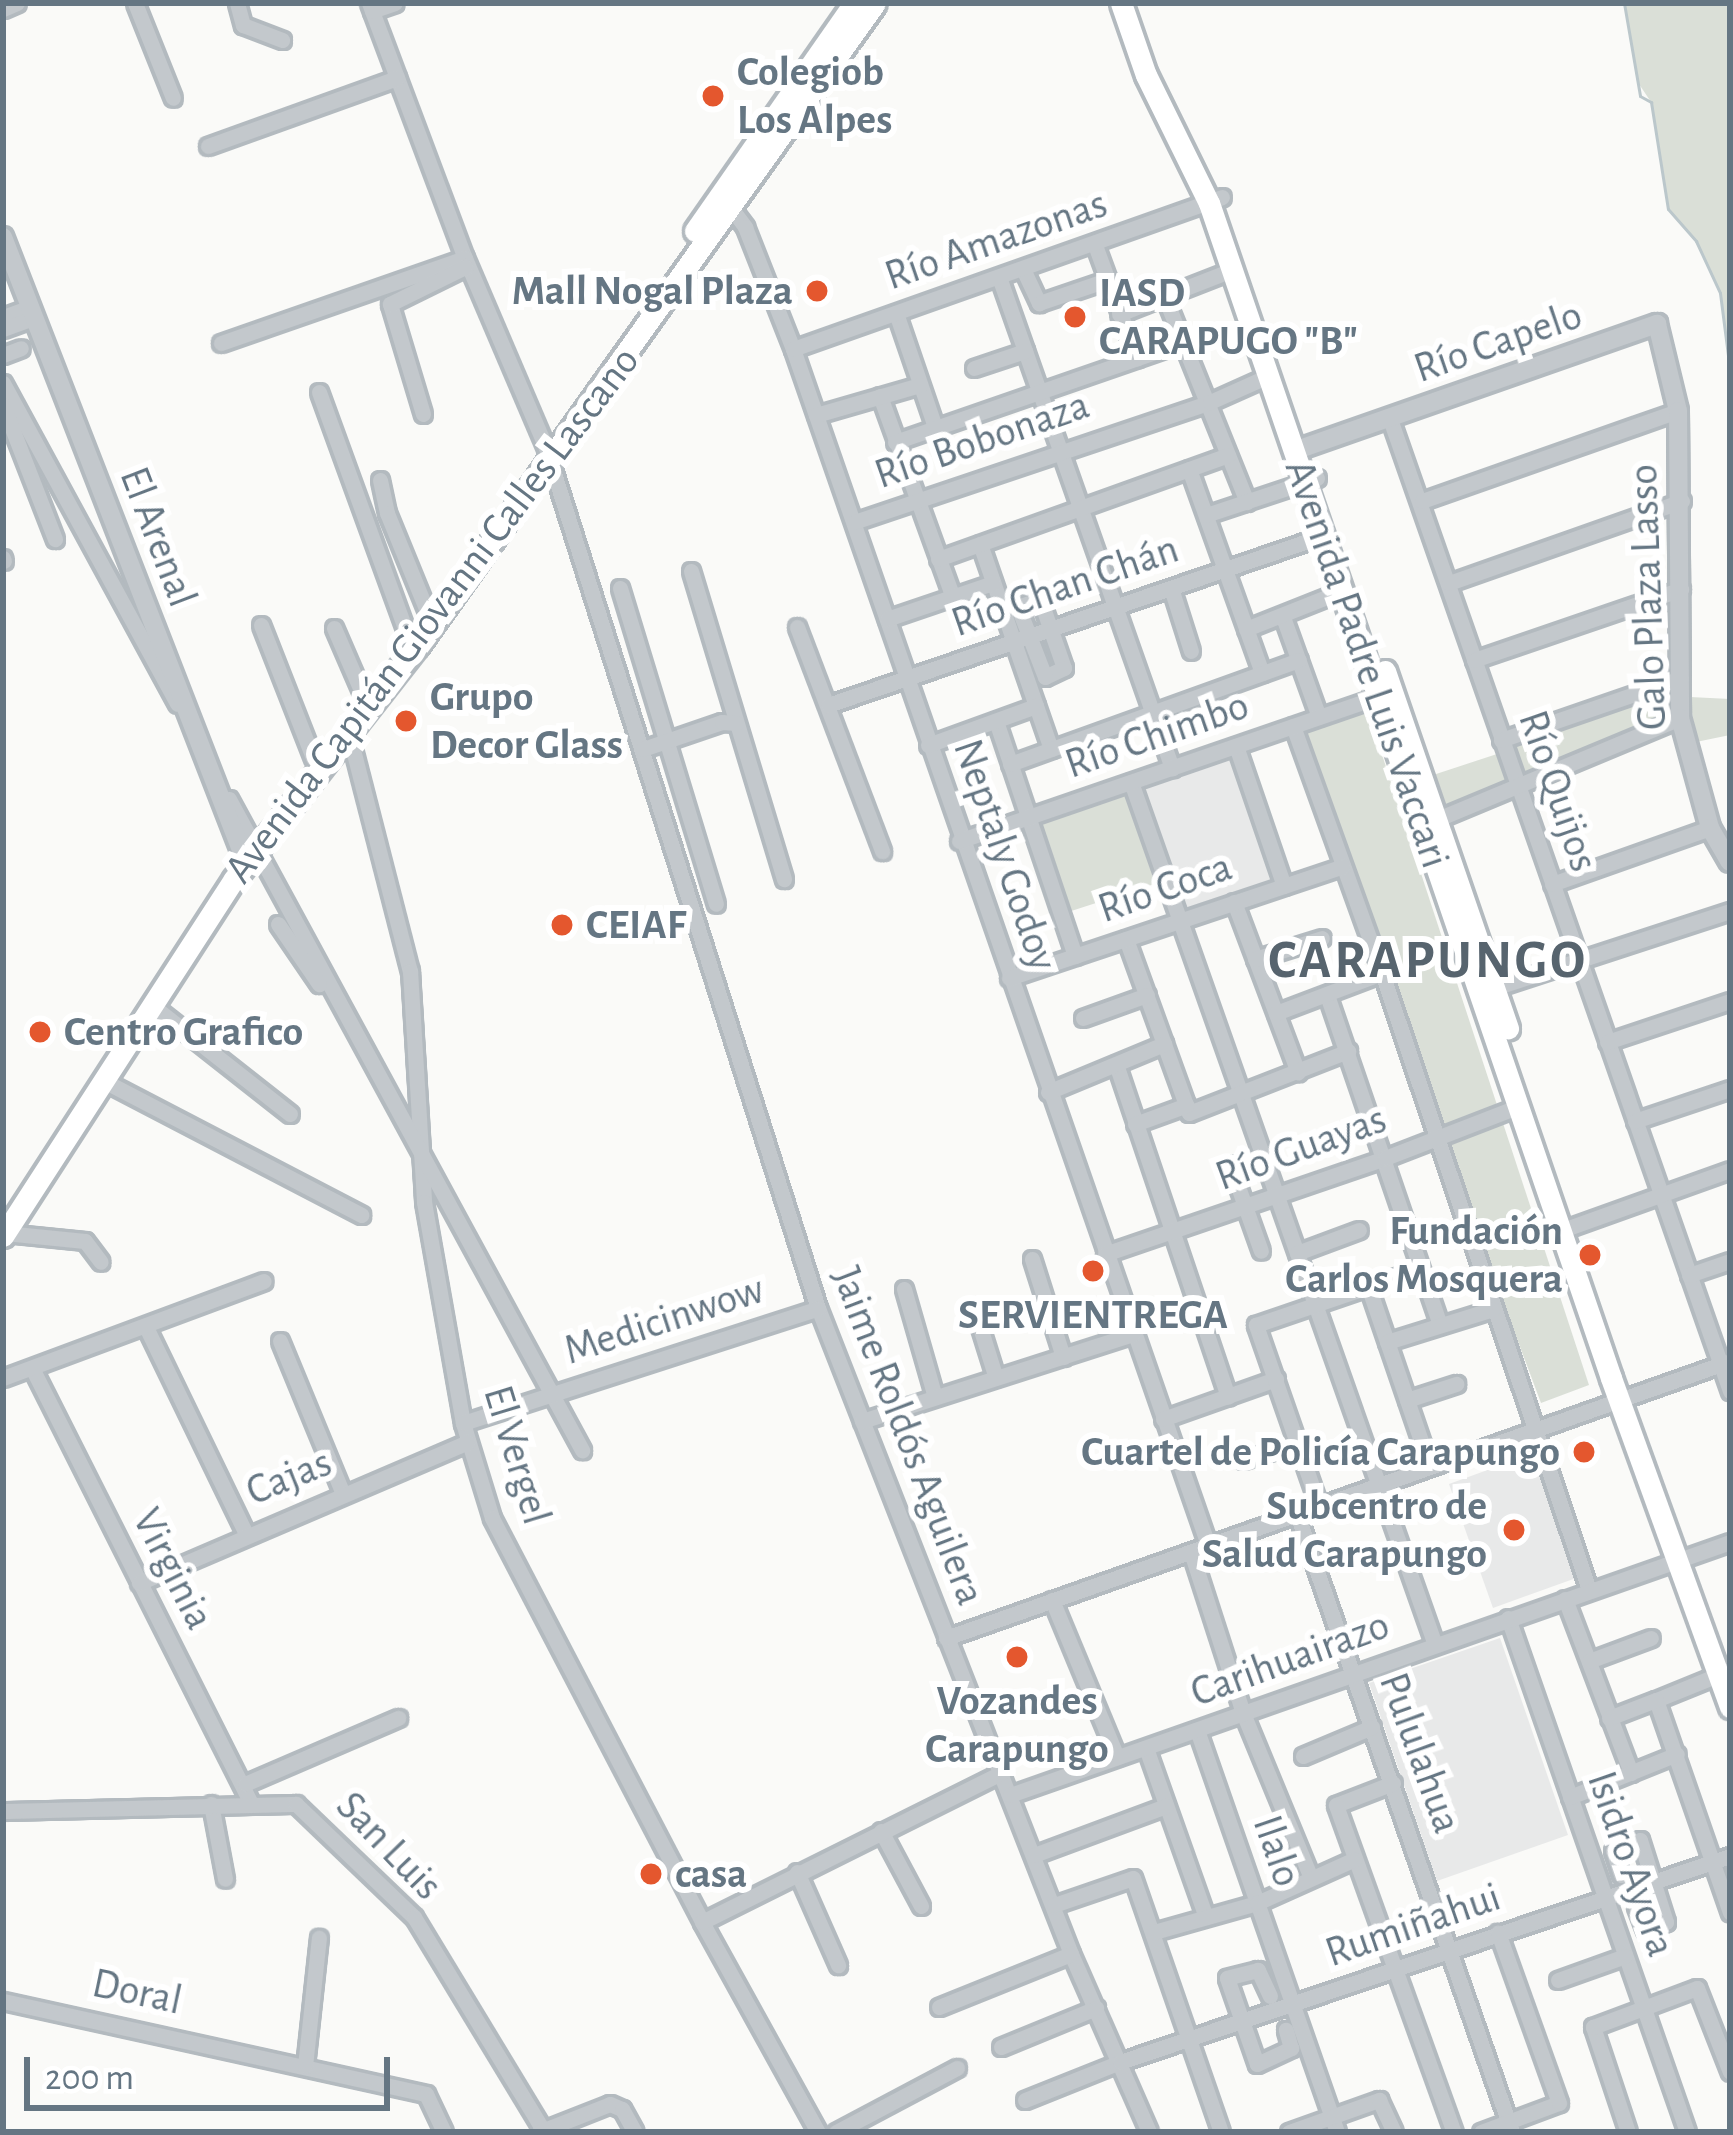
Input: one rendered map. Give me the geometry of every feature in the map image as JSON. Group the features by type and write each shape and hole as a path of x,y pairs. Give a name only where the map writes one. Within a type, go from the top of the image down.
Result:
{"main road":[{"name":"Avenida Capitán Giovanni Calles Lascano","path":"4,1227 106,1082 243,856 350,734 725,201 875,3"},
{"name":"Avenida Padre Luis Vaccari","path":"1121,3 1146,75 1216,200 1232,270 1268,376 1300,449"},
{"name":"Avenida Padre Luis Vaccari","path":"1135,3 1216,200 1622,1376 1622,1399"},
{"name":"Avenida Capitán Giovanni Calles Lascano","path":"725,201 843,9"},
{"name":"Avenida Capitán Giovanni Calles Lascano","path":"4,1227 243,856 548,454"},
{"name":"Avenida Padre Luis Vaccari","path":"1311,480 1378,697 1430,823"},
{"name":"Avenida Padre Luis Vaccari","path":"1487,989 1520,1106 1730,1707"}],"street":[{"path":"3,9 17,3"},
{"path":"135,3 172,98"},
{"path":"237,3 243,25 282,40"},
{"path":"370,7 395,3"},
{"name":"Jaime Roldós Aguilera","path":"370,7 467,262 548,454 818,1308 1071,1954 1149,2132"},
{"path":"208,146 398,78"},
{"name":"Río Amazonas","path":"793,349 1216,200"},
{"name":"Neptaly Godoy","path":"725,201 745,227 793,349 908,677 959,841 1208,1545"},
{"name":"El Arenal","path":"3,237 243,856"},
{"path":"1095,245 1138,358"},
{"path":"221,343 467,262"},
{"path":"423,413 390,304 467,262"},
{"path":"1023,269 1039,303 1107,280"},
{"path":"1119,314 1232,270"},
{"path":"999,277 1172,768"},
{"path":"1165,298 1247,502"},
{"path":"3,317 32,312"},
{"path":"3,329 32,312"},
{"path":"896,313 936,430"},
{"name":"Río Capelo","path":"1300,449 1657,324"},
{"name":"Galo Plaza Lasso","path":"1657,324 1678,411 1680,718 1710,828 1730,862"},
{"path":"896,442 1181,343"},
{"path":"3,355 21,348"},
{"path":"974,368 1025,351"},
{"name":"Río Bobonaza","path":"854,522 1059,449 1210,402 1268,376"},
{"path":"3,383 582,1450"},
{"path":"816,415 920,385"},
{"path":"319,392 408,636"},
{"path":"880,396 953,598"},
{"path":"3,405 55,539"},
{"path":"1422,501 1678,411"},
{"name":"Río Quijos","path":"1390,418 1634,1121 1725,1362 1730,1391"},
{"path":"938,559 1228,455"},
{"path":"1190,469 1262,673"},
{"path":"380,480 387,513 427,610"},
{"path":"1206,515 1311,480"},
{"path":"1449,583 1682,501"},
{"name":"Río Chan Chán","path":"828,704 1325,535"},
{"path":"980,544 993,583 1020,639 1042,677 1063,671 1043,601 1021,603 1020,639 1051,749"},
{"path":"691,571 784,879"},
{"path":"887,619 993,583"},
{"path":"620,588 716,904"},
{"path":"1171,588 1192,651"},
{"path":"1246,629 1344,590"},
{"path":"1474,660 1681,590"},
{"path":"1283,616 1319,717"},
{"path":"261,625 313,758"},
{"path":"797,627 882,851"},
{"path":"334,628 363,695"},
{"path":"1010,764 1298,660"},
{"path":"1501,740 1681,678"},
{"name":"Río Chimbo","path":"959,841 1378,697"},
{"path":"928,745 1036,706"},
{"path":"1430,823 1680,718"},
{"path":"996,721 1075,956"},
{"path":"643,749 736,723"},
{"path":"1292,727 1382,973 1589,1590"},
{"name":"El Vergel","path":"350,734 410,970 424,1202 463,1423 492,1517 702,1922 818,2132"},
{"path":"1236,746 1284,886"},
{"path":"1131,782 1435,1645"},
{"path":"1552,884 1710,828"},
{"name":"Río Coca","path":"1010,978 1343,866"},
{"path":"1234,902 1298,1072"},
{"path":"1487,989 1730,910"},
{"path":"278,924 419,1130"},
{"path":"1255,959 1322,938"},
{"path":"1126,939 1188,1109"},
{"path":"1276,1012 1382,973"},
{"path":"1327,994 1440,1325"},
{"path":"1083,1018 1147,995"},
{"path":"1607,1042 1730,1001"},
{"path":"154,1007 290,1114"},
{"path":"1048,1092 1164,1044"},
{"path":"1135,1124 1240,1094 1348,1051"},
{"path":"1116,1064 1228,1397"},
{"path":"106,1082 362,1215"},
{"path":"1634,1121 1730,1089"},
{"name":"Río Guayas","path":"1105,1254 1385,1158 1520,1106"},
{"path":"1230,1164 1261,1251"},
{"path":"1571,1227 1730,1170"},
{"path":"4,1227 85,1240 101,1262"},
{"path":"1297,1252 1359,1230"},
{"path":"1032,1259 1063,1357"},
{"path":"1689,1275 1730,1261"},
{"path":"1319,1506 1256,1325 1420,1269"},
{"path":"3,1378 263,1281"},
{"path":"1368,1286 1430,1467"},
{"path":"904,1289 935,1397"},
{"name":"Medicinwow","path":"463,1423 818,1308"},
{"path":"974,1308 996,1378"},
{"path":"1387,1342 1492,1309"},
{"path":"146,1327 246,1534"},
{"path":"862,1421 1133,1334"},
{"path":"280,1341 343,1494"},
{"path":"946,1638 1725,1362"},
{"name":"Virginia","path":"32,1368 245,1784 250,1802"},
{"path":"1163,1419 1276,1379"},
{"path":"1407,1400 1456,1384"},
{"name":"Cajas","path":"139,1583 468,1442"},
{"path":"1243,1460 1298,1443"},
{"name":"Pululahua","path":"1297,1514 1510,2128"},
{"name":"Carihuairazo","path":"1010,1795 1730,1542"},
{"path":"1191,1552 1243,1713 1311,1878"},
{"path":"1565,1599 1631,1773"},
{"path":"1052,1600 1117,1757"},
{"name":"Isidro Ayora","path":"1508,1618 1687,2132"},
{"path":"1588,1660 1651,1638"},
{"path":"1609,1718 1718,1674"},
{"path":"1656,1700 1722,1859 1730,1912"},
{"path":"245,1784 398,1718"},
{"path":"1303,1756 1372,1727"},
{"name":"Ilalo","path":"1197,1730 1335,2124"},
{"path":"1146,1748 1205,1915"},
{"path":"1570,1798 1677,1754"},
{"path":"702,1922 1001,1773"},
{"path":"1393,1783 1336,1805 1454,2132"},
{"path":"211,1804 225,1880"},
{"name":"San Luis","path":"3,1811 296,1804 414,1918 541,2131"},
{"path":"1034,1855 1166,1806"},
{"path":"881,1831 921,1906"},
{"path":"1622,1875 1613,1851 1640,1840 1664,1924 1645,1930 1636,1906"},
{"path":"1154,1932 1257,1903 1355,1859"},
{"name":"Rumiñahui","path":"1025,2100 1120,2062 1722,1859"},
{"path":"797,1872 838,1964"},
{"path":"1054,1905 1133,1878 1220,2132"},
{"path":"1480,2132 1510,2128 1559,2103 1498,1934"},
{"path":"305,2066 320,1938"},
{"path":"939,2007 1071,1954"},
{"path":"1558,1979 1625,1956"},
{"path":"1270,1996 1258,1970 1227,1978 1257,2064 1291,2048 1286,2030"},
{"path":"1628,2132 1591,2029 1697,1988 1730,2072"},
{"name":"Doral","path":"3,2001 426,2094 444,2132"},
{"path":"1001,2047 1096,2008"},
{"path":"836,2132 957,2068"},
{"path":"1289,2132 1335,2124 1379,2100 1394,2132"},
{"path":"541,2131 610,2104 622,2109 635,2132"}],"shaded area":[{"path":"1624,3 1730,3 1730,371 1720,293 1696,241 1668,209 1651,102 1637,81"},
{"path":"1670,685 1670,716 1522,779 1510,741"},
{"path":"1690,697 1730,699 1730,735 1696,742"},
{"path":"1366,706 1589,1385 1541,1403 1290,733"},
{"path":"1235,749 1278,878 1193,910 1183,907 1139,782"},
{"path":"1500,753 1511,784 1440,813 1427,777"},
{"path":"1127,785 1164,881 1062,914 1029,820"},
{"name":"Subcentro de Salud Carapungo","path":"1534,1453 1579,1577 1493,1608 1449,1484"},
{"path":"1500,1638 1568,1835 1437,1881 1369,1683"}],"waterway":[{"path":"1624,3 1640,96 1651,102 1668,209 1696,241 1720,293 1730,371"}],"place":[{"name":"Colegiob Los Alpes","path":"713,96"},
{"name":"Mall Nogal Plaza","path":"817,291"},
{"name":"IASD CARAPUGO \"B\"","path":"1075,317"},
{"name":"Grupo Decor Glass","path":"406,721"},
{"name":"CEIAF","path":"562,925"},
{"name":"Centro Grafico","path":"40,1032"},
{"name":"Fundación Carlos Mosquera","path":"1590,1255"},
{"name":"SERVIENTREGA","path":"1093,1271"},
{"name":"Cuartel de Policía Carapungo","path":"1584,1452"},
{"name":"Subcentro de Salud Carapungo","path":"1514,1530"},
{"name":"Vozandes Carapungo","path":"1017,1657"},
{"name":"casa","path":"651,1874"}],"district":[{"name":"CARAPUNGO","path":"1428,961"}]}
